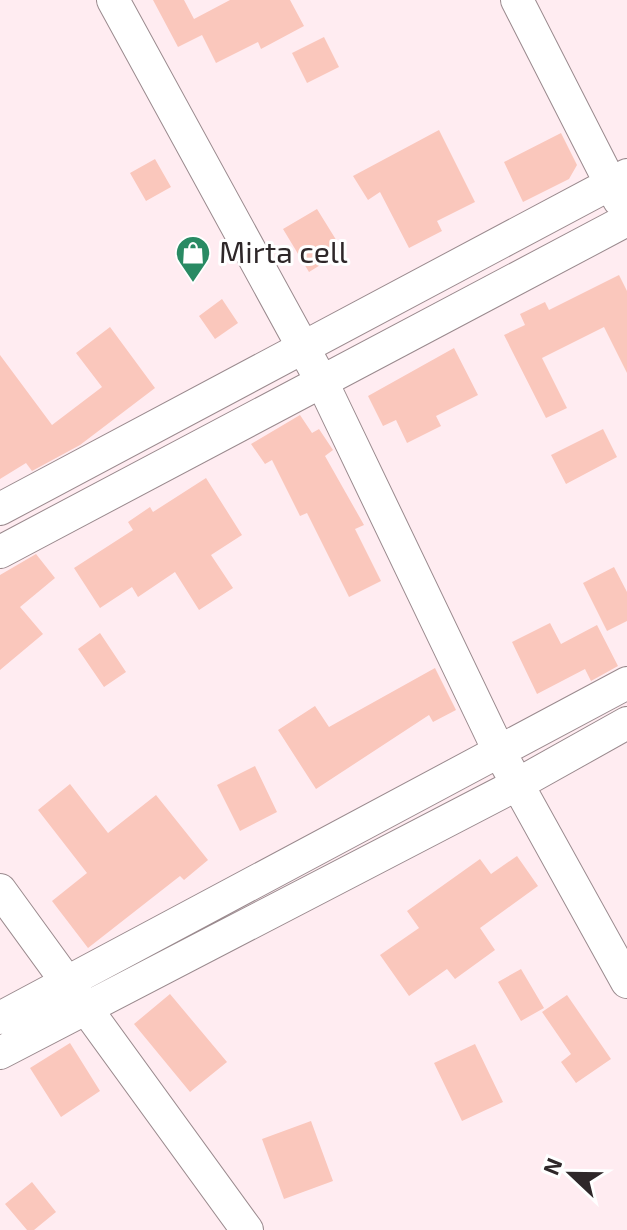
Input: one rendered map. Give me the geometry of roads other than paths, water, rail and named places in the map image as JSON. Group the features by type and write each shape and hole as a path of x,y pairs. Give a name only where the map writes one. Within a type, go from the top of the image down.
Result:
{"street":[{"path":"113,0 322,382 499,751 627,982"},
{"path":"0,552 627,219 619,179 517,0"},
{"path":"0,509 619,179"},
{"path":"0,1053 76,994 499,751 627,683"},
{"path":"0,1018 76,994 518,784 627,723"},
{"path":"0,890 247,1230"}],"place":[{"name":"Mirta cell","path":"193,284"}]}
